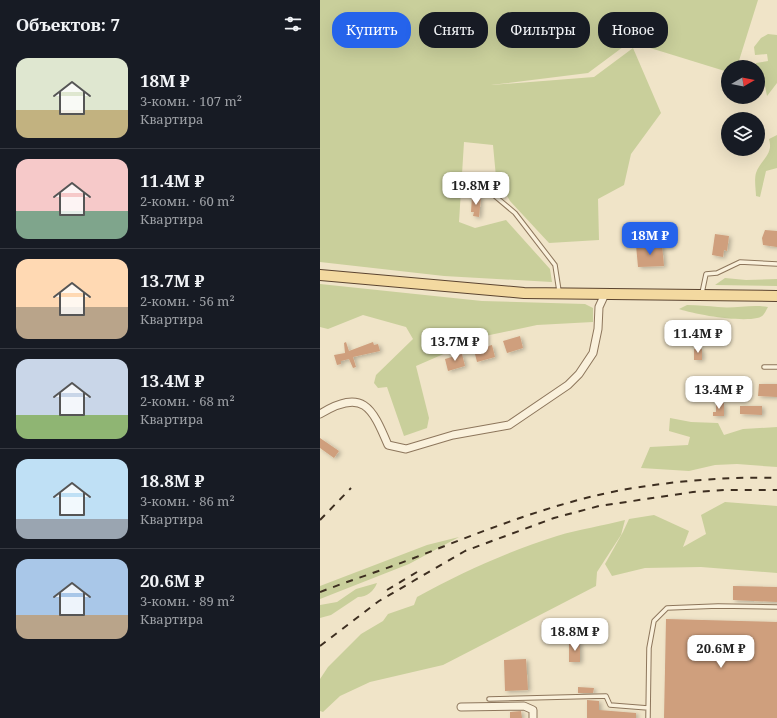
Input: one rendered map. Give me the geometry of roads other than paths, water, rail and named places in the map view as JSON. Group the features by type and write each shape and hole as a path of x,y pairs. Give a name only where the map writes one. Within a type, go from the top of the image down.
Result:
{"main road":[{"path":"320,275 462,289 559,294 777,296"}],"street":[{"path":"320,414 346,402 362,404 374,414 388,445 406,449 454,435 509,424 522,417 568,385 579,374 592,353 598,329 599,307 605,294"},
{"path":"461,707 524,706 533,710 533,718"}],"lane":[{"path":"484,187 515,213 555,265 559,294"},
{"path":"702,295 706,274 717,273 740,262 777,264"},
{"path":"764,367 777,367"},
{"path":"648,718 649,648 654,621 667,608 718,606 777,607"},
{"path":"489,699 606,696 610,705 648,708"}],"railway":[{"path":"320,592 503,524 594,496 637,487 685,481 733,478 777,478"},
{"path":"320,520 351,488"},
{"path":"320,646 379,601 465,551 554,518 599,506 693,492 725,490 777,490"},
{"path":"387,590 422,569"}]}
